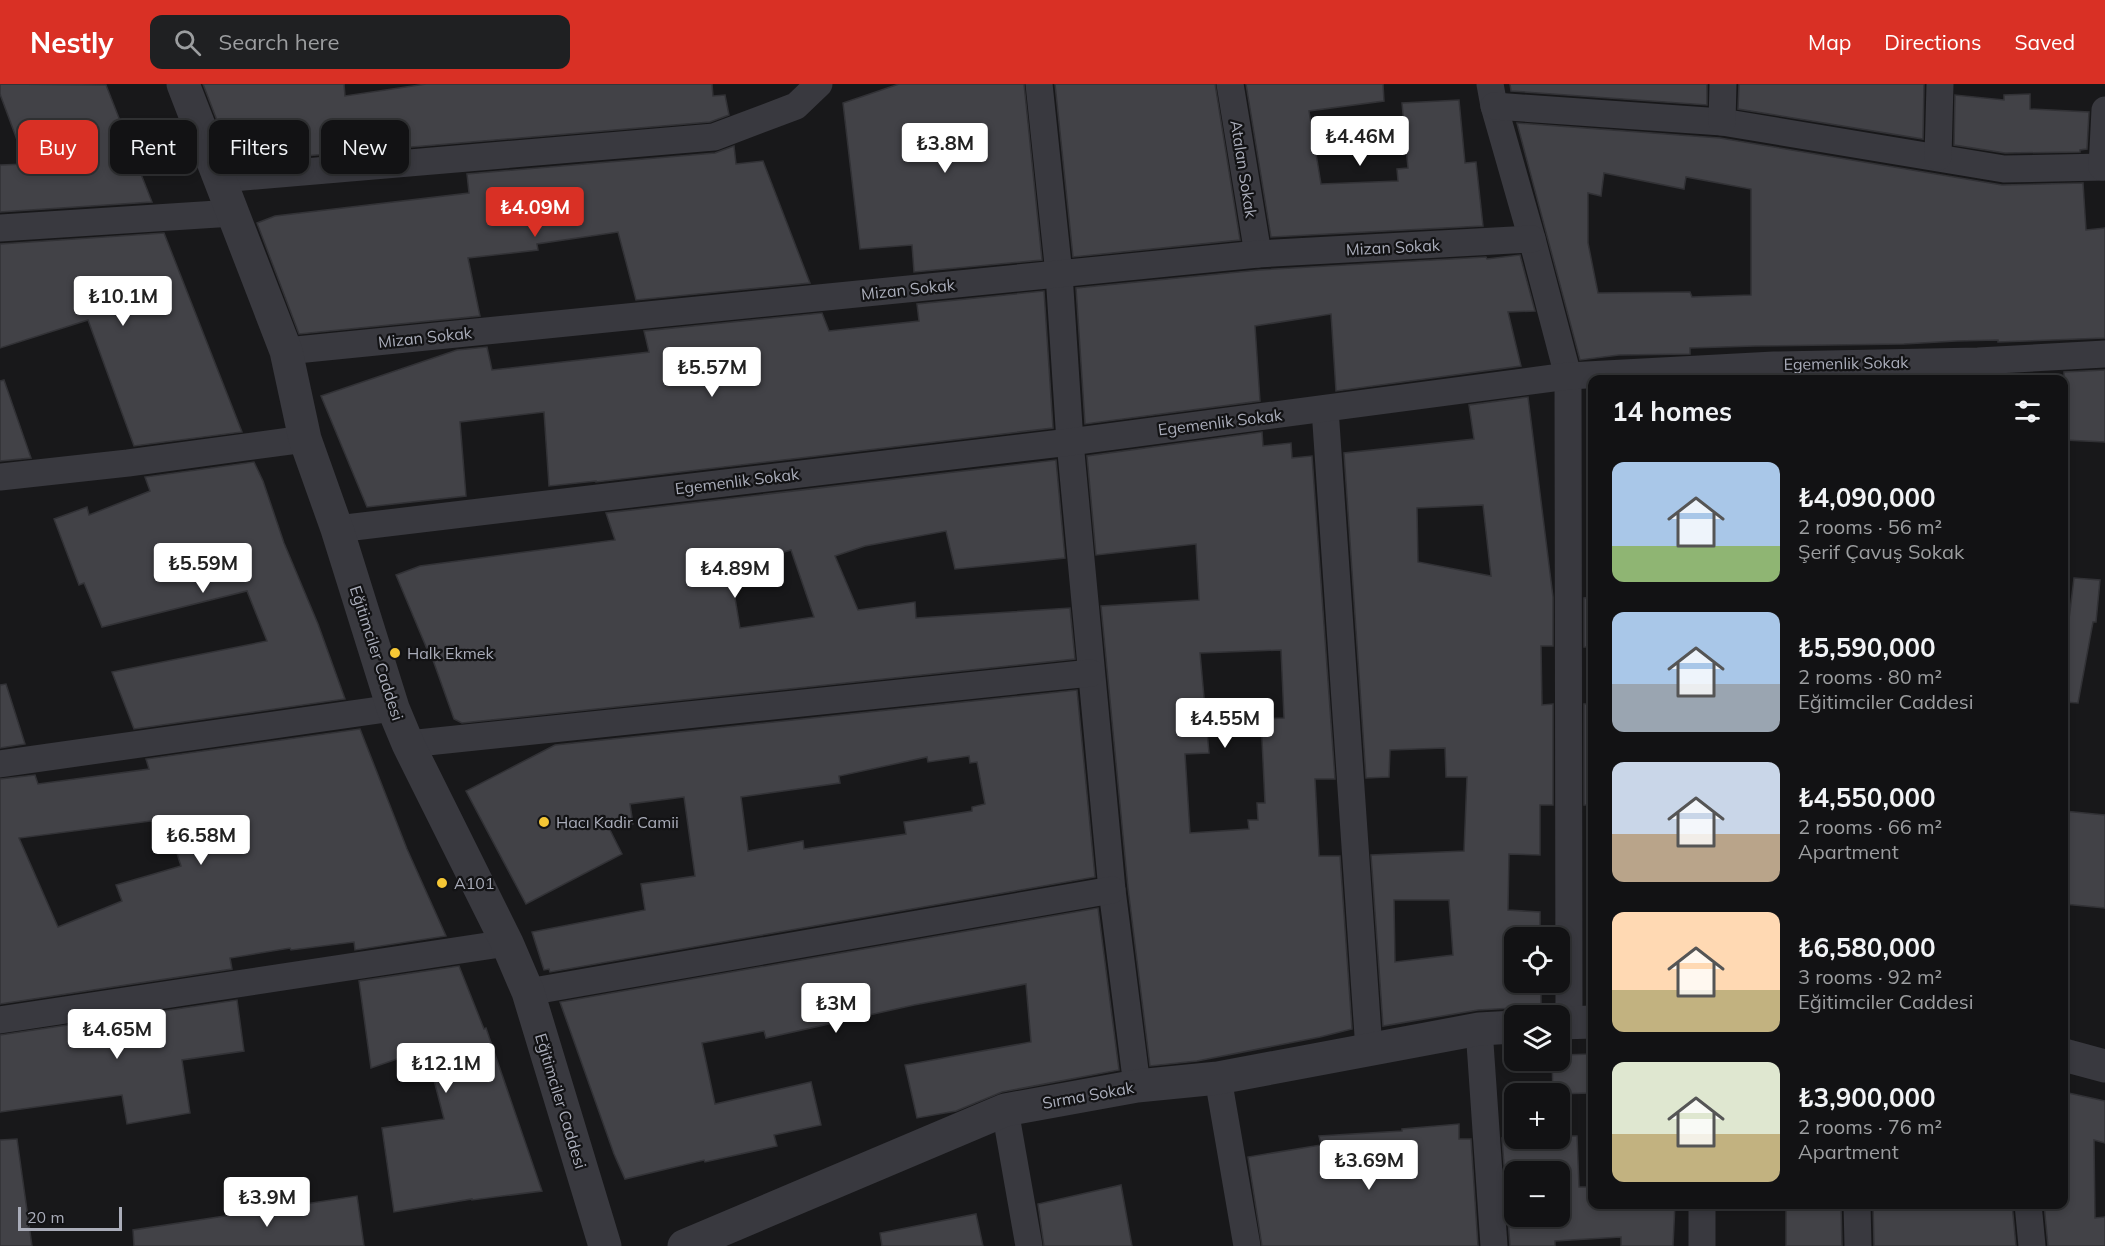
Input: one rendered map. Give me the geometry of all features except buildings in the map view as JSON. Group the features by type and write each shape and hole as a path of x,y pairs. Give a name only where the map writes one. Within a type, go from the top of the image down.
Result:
{"street":[{"name":"Eğitimciler Caddesi","path":"183,84 286,351 305,439 337,529 393,708 408,744 507,943 528,992 605,1246"},
{"path":"220,179 714,137 796,106 819,84"},
{"path":"1039,84 1059,274 1070,441 1112,891 1137,1086"},
{"name":"Atalan Sokak","path":"1230,84 1258,254"},
{"path":"1722,122 1723,84"},
{"path":"1938,157 1940,84"},
{"path":"1574,1023 1568,376 1492,95 1722,122 2004,169 2104,167 2105,110"},
{"path":"0,228 233,213"},
{"name":"Mizan Sokak","path":"286,351 1258,254 1532,239"},
{"name":"Egemenlik Sokak","path":"1619,375 1978,370 2105,354"},
{"name":"Egemenlik Sokak","path":"337,529 1070,441 1568,376 1588,376"},
{"path":"1324,409 1369,1050"},
{"path":"0,477 128,463 305,439"},
{"path":"408,744 1091,673"},
{"path":"0,764 393,708"},
{"path":"528,992 1112,891"},
{"path":"0,1020 507,943"},
{"name":"Sırma Sokak","path":"684,1246 1005,1110 1137,1086 1218,1078 1479,1029 1504,1028"},
{"path":"1479,1029 1494,1246"},
{"path":"2068,1056 2105,1066"},
{"path":"1218,1078 1246,1246"},
{"path":"1005,1110 1029,1246"},
{"path":"1702,1209 1702,1246"},
{"path":"1857,1209 1858,1246"},
{"path":"2028,1209 2032,1246"}],"place":[{"name":"Halk Ekmek","path":"395,653"},
{"name":"Hacı Kadir Camii","path":"544,822"},
{"name":"A101","path":"442,883"}]}
